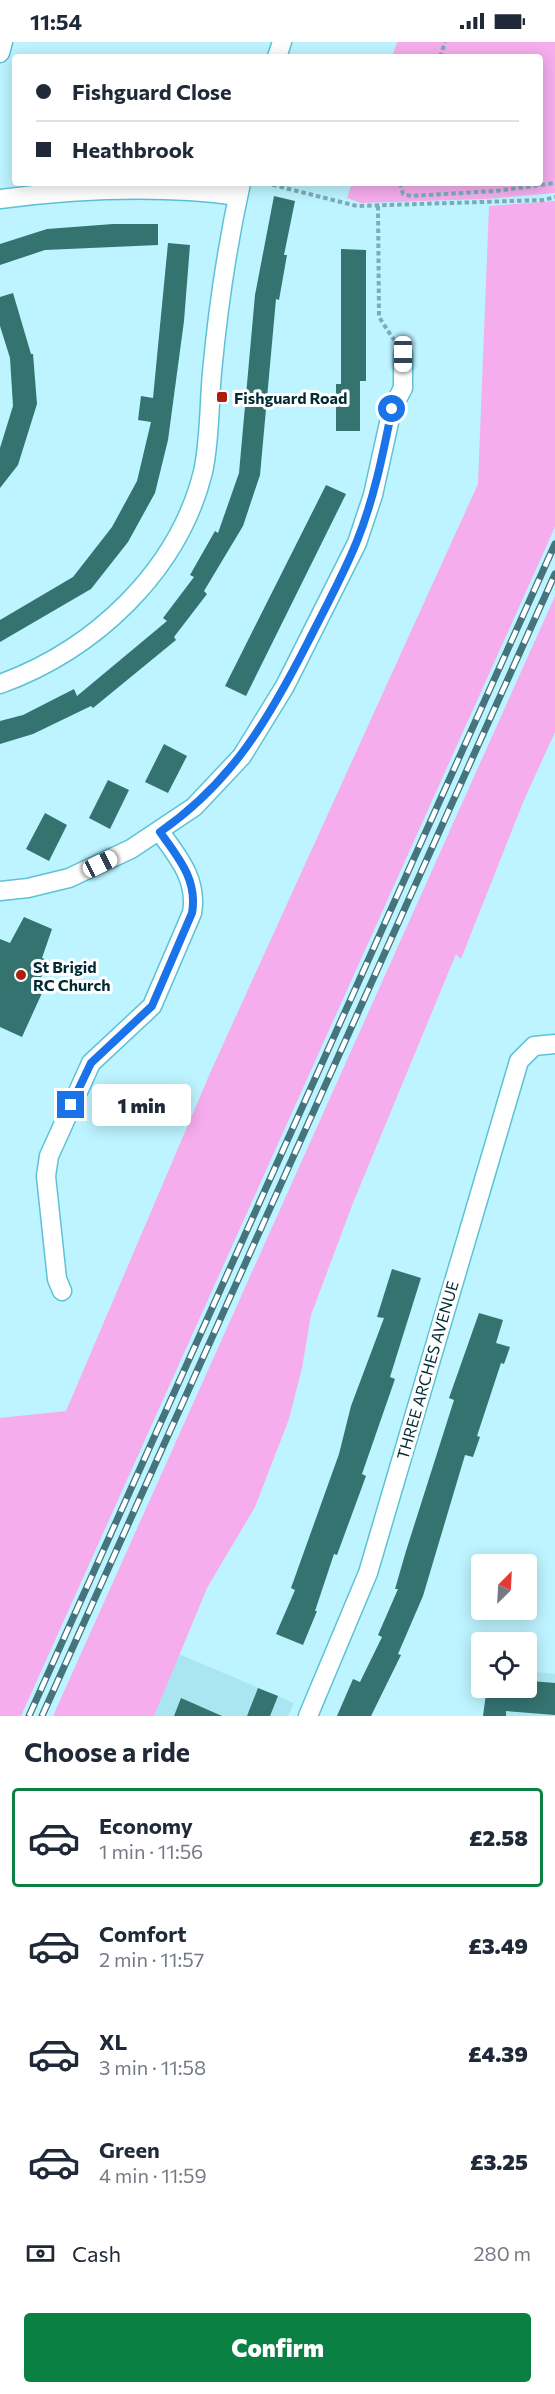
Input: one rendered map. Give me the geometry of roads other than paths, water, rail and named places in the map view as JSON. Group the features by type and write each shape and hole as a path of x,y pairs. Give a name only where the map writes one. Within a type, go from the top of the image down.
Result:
{"street":[{"path":"0,53 3,42"},
{"path":"0,199 64,192 132,189 239,189 220,295 205,462 189,512 158,564 115,615 77,647 37,669 0,684"},
{"path":"0,891 28,888 69,878 131,849 160,832 194,807 242,756 267,719 305,647 364,522 392,409 403,388 403,354"},
{"path":"62,1291 57,1278 46,1176 49,1155 91,1063 152,1006 192,913 194,901 189,875 160,832"},
{"name":"THREE ARCHES AVENUE","path":"308,1716 368,1573 519,1061 534,1046 555,1044"}],"railway":[{"path":"29,1716 555,544"},
{"path":"42,1716 555,574"}],"place":[{"name":"Fishguard Road","path":"222,397"},
{"name":"St Brigid RC Church","path":"21,975"}]}
